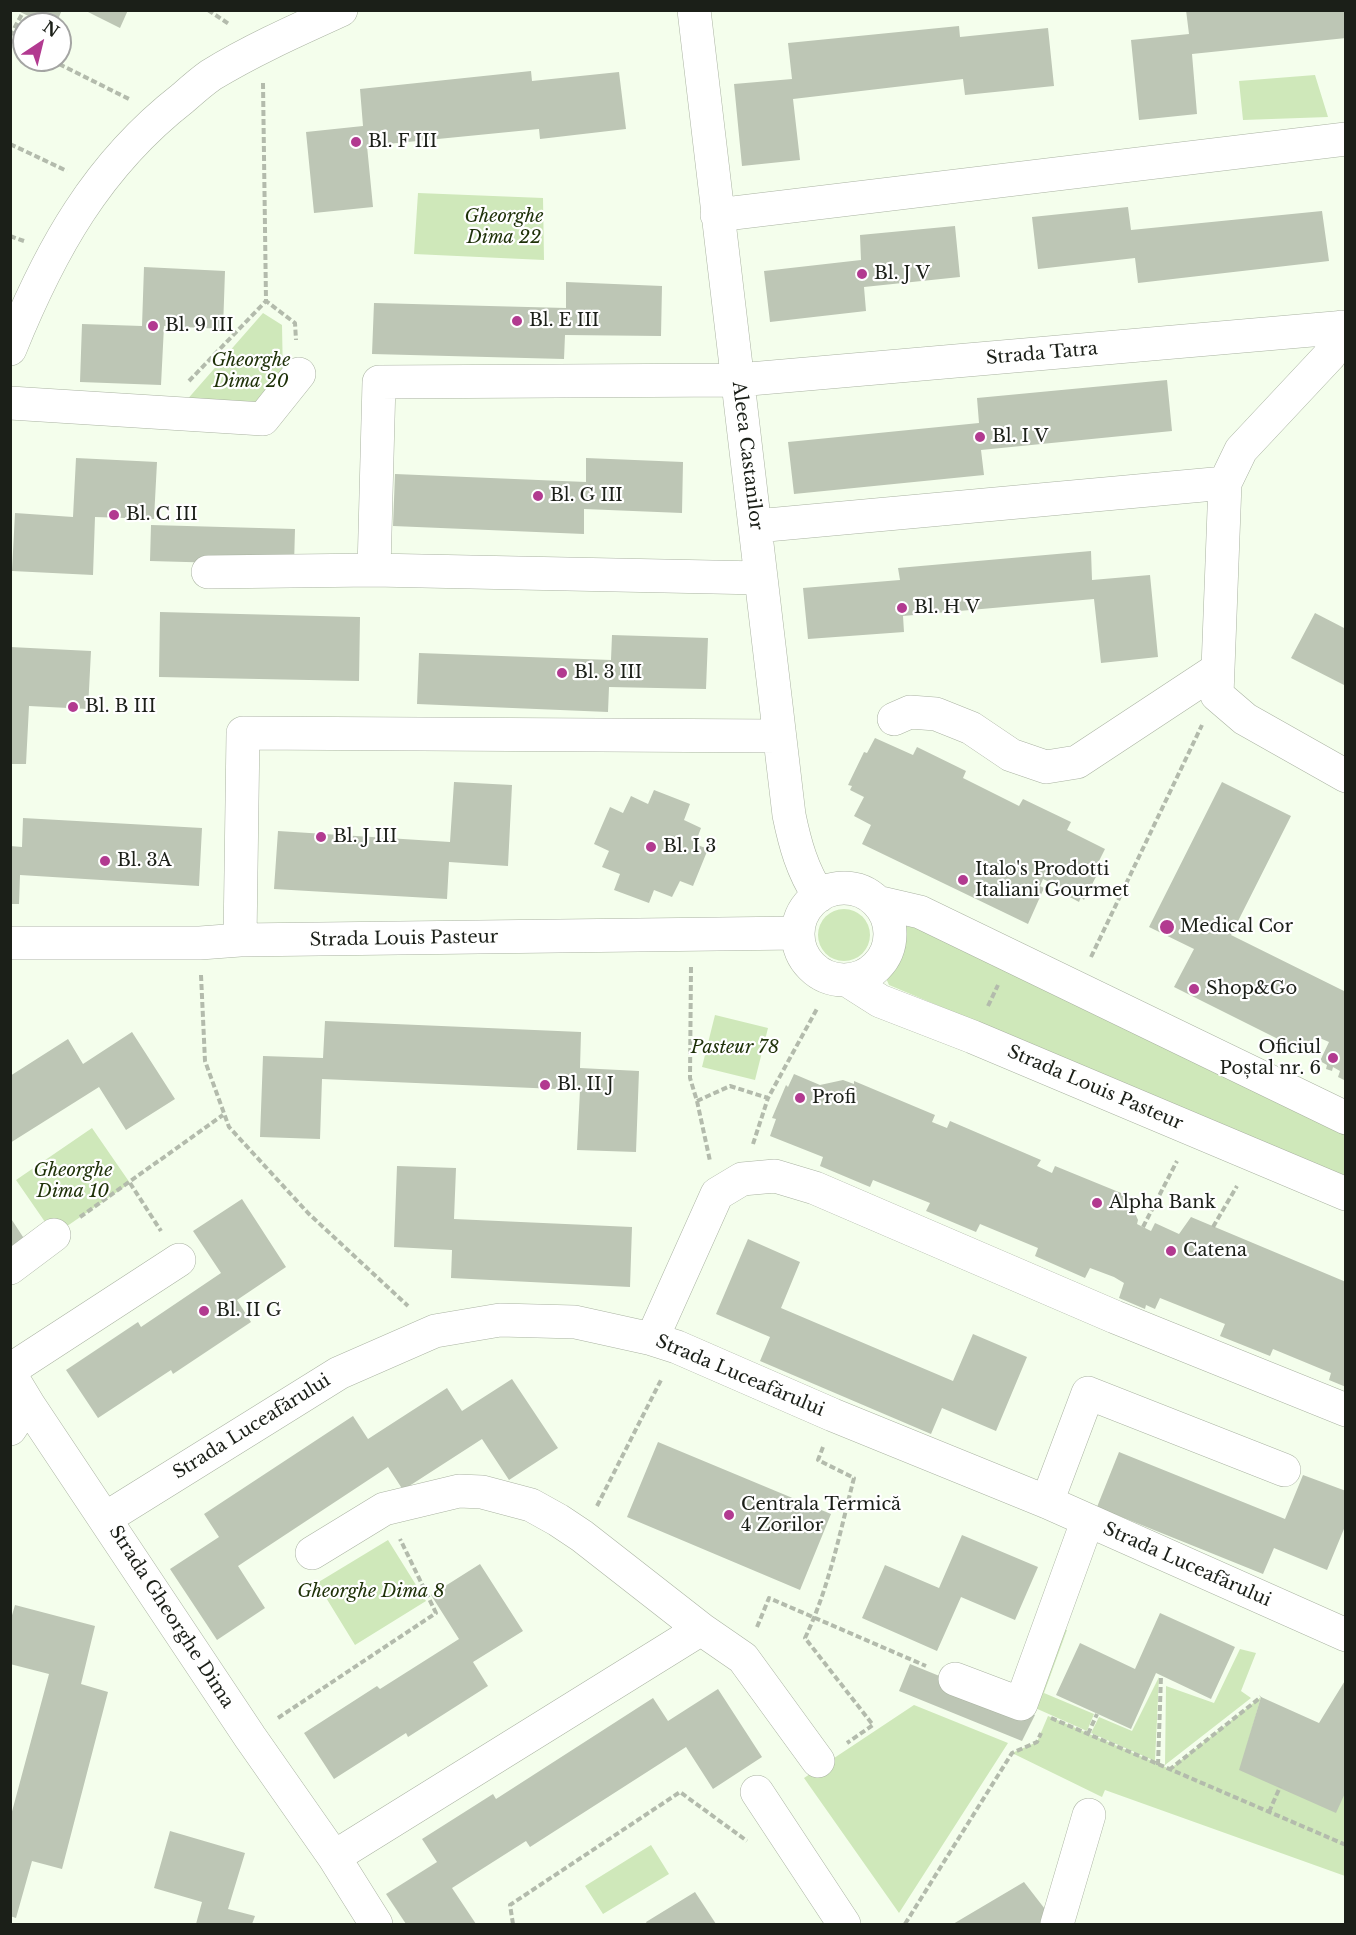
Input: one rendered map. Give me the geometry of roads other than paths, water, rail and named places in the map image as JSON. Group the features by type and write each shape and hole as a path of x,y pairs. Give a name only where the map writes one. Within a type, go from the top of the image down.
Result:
{"street":[{"path":"10,349 28,304 53,253 96,184 161,115 209,76 262,46 341,10"},
{"name":"Aleea Castanilor","path":"694,10 789,814 796,848 809,880 819,896"},
{"path":"717,215 1346,139"},
{"path":"1343,327 1337,344 1329,356 1242,450 1225,483 1217,682 1245,719 1346,776"},
{"name":"Strada Tatra","path":"374,570 379,382 738,380 1343,327"},
{"path":"10,403 263,419 299,374"},
{"path":"756,525 1225,483"},
{"path":"208,572 374,570 761,578"},
{"path":"894,719 910,712 936,714 970,728 1011,755 1046,767 1077,762 1217,682"},
{"path":"240,940 243,733 778,736"},
{"path":"798,933 801,919 808,906 819,896 832,890 846,888 859,891 877,902 920,912 1346,1118"},
{"path":"847,980 863,977 884,959 889,945 890,932 887,918 877,902"},
{"name":"Strada Louis Pasteur","path":"10,943 200,943 240,940 798,933 801,949 808,962 819,973 834,979 847,980 880,1001 973,1037 1346,1194"},
{"path":"665,1343 729,1187 775,1176 815,1188 1115,1317 1346,1410"},
{"path":"10,1268 54,1235"},
{"path":"10,1372 179,1260"},
{"name":"Strada Luceafărului","path":"106,1518 339,1372 435,1331 500,1320 575,1322 665,1343 833,1415 1047,1502 1346,1635"},
{"name":"Strada Gheorghe Dima","path":"10,1372 20,1418 106,1518 250,1737 334,1857 376,1924"},
{"path":"1047,1502 1088,1393 1284,1470"},
{"path":"312,1553 384,1509 459,1491 482,1492 531,1505 582,1536 701,1629 743,1658 818,1761"},
{"path":"956,1679 1021,1704 1088,1522"},
{"path":"334,1857 701,1629"},
{"path":"757,1792 844,1924"},
{"path":"1057,1924 1089,1815"}],"place":[{"name":"Bl. F III","path":"356,142"},
{"name":"Bl. J V","path":"862,274"},
{"name":"Bl. E III","path":"517,321"},
{"name":"Bl. 9 III","path":"153,326"},
{"name":"Bl. I V","path":"980,437"},
{"name":"Bl. G III","path":"538,496"},
{"name":"Bl. C III","path":"114,515"},
{"name":"Bl. H V","path":"902,608"},
{"name":"Bl. 3 III","path":"562,673"},
{"name":"Bl. B III","path":"73,707"},
{"name":"Bl. J III","path":"321,837"},
{"name":"Bl. I 3","path":"651,847"},
{"name":"Bl. 3A","path":"105,861"},
{"name":"Italo's Prodotti Italiani Gourmet","path":"963,880"},
{"name":"Medical Cor","path":"1167,927"},
{"name":"Shop&Go","path":"1194,989"},
{"name":"Oficiul Poștal nr. 6","path":"1333,1058"},
{"name":"Bl. II J","path":"545,1085"},
{"name":"Profi","path":"800,1098"},
{"name":"Alpha Bank","path":"1097,1203"},
{"name":"Catena","path":"1171,1251"},
{"name":"Bl. II G","path":"204,1311"},
{"name":"Centrala Termică 4 Zorilor","path":"729,1515"}],"park label":[{"name":"Gheorghe Dima 22","path":"504,227"},
{"name":"Gheorghe Dima 20","path":"251,371"},
{"name":"Pasteur 78","path":"735,1048"},
{"name":"Gheorghe Dima 10","path":"73,1181"},
{"name":"Gheorghe Dima 8","path":"371,1592"}]}
